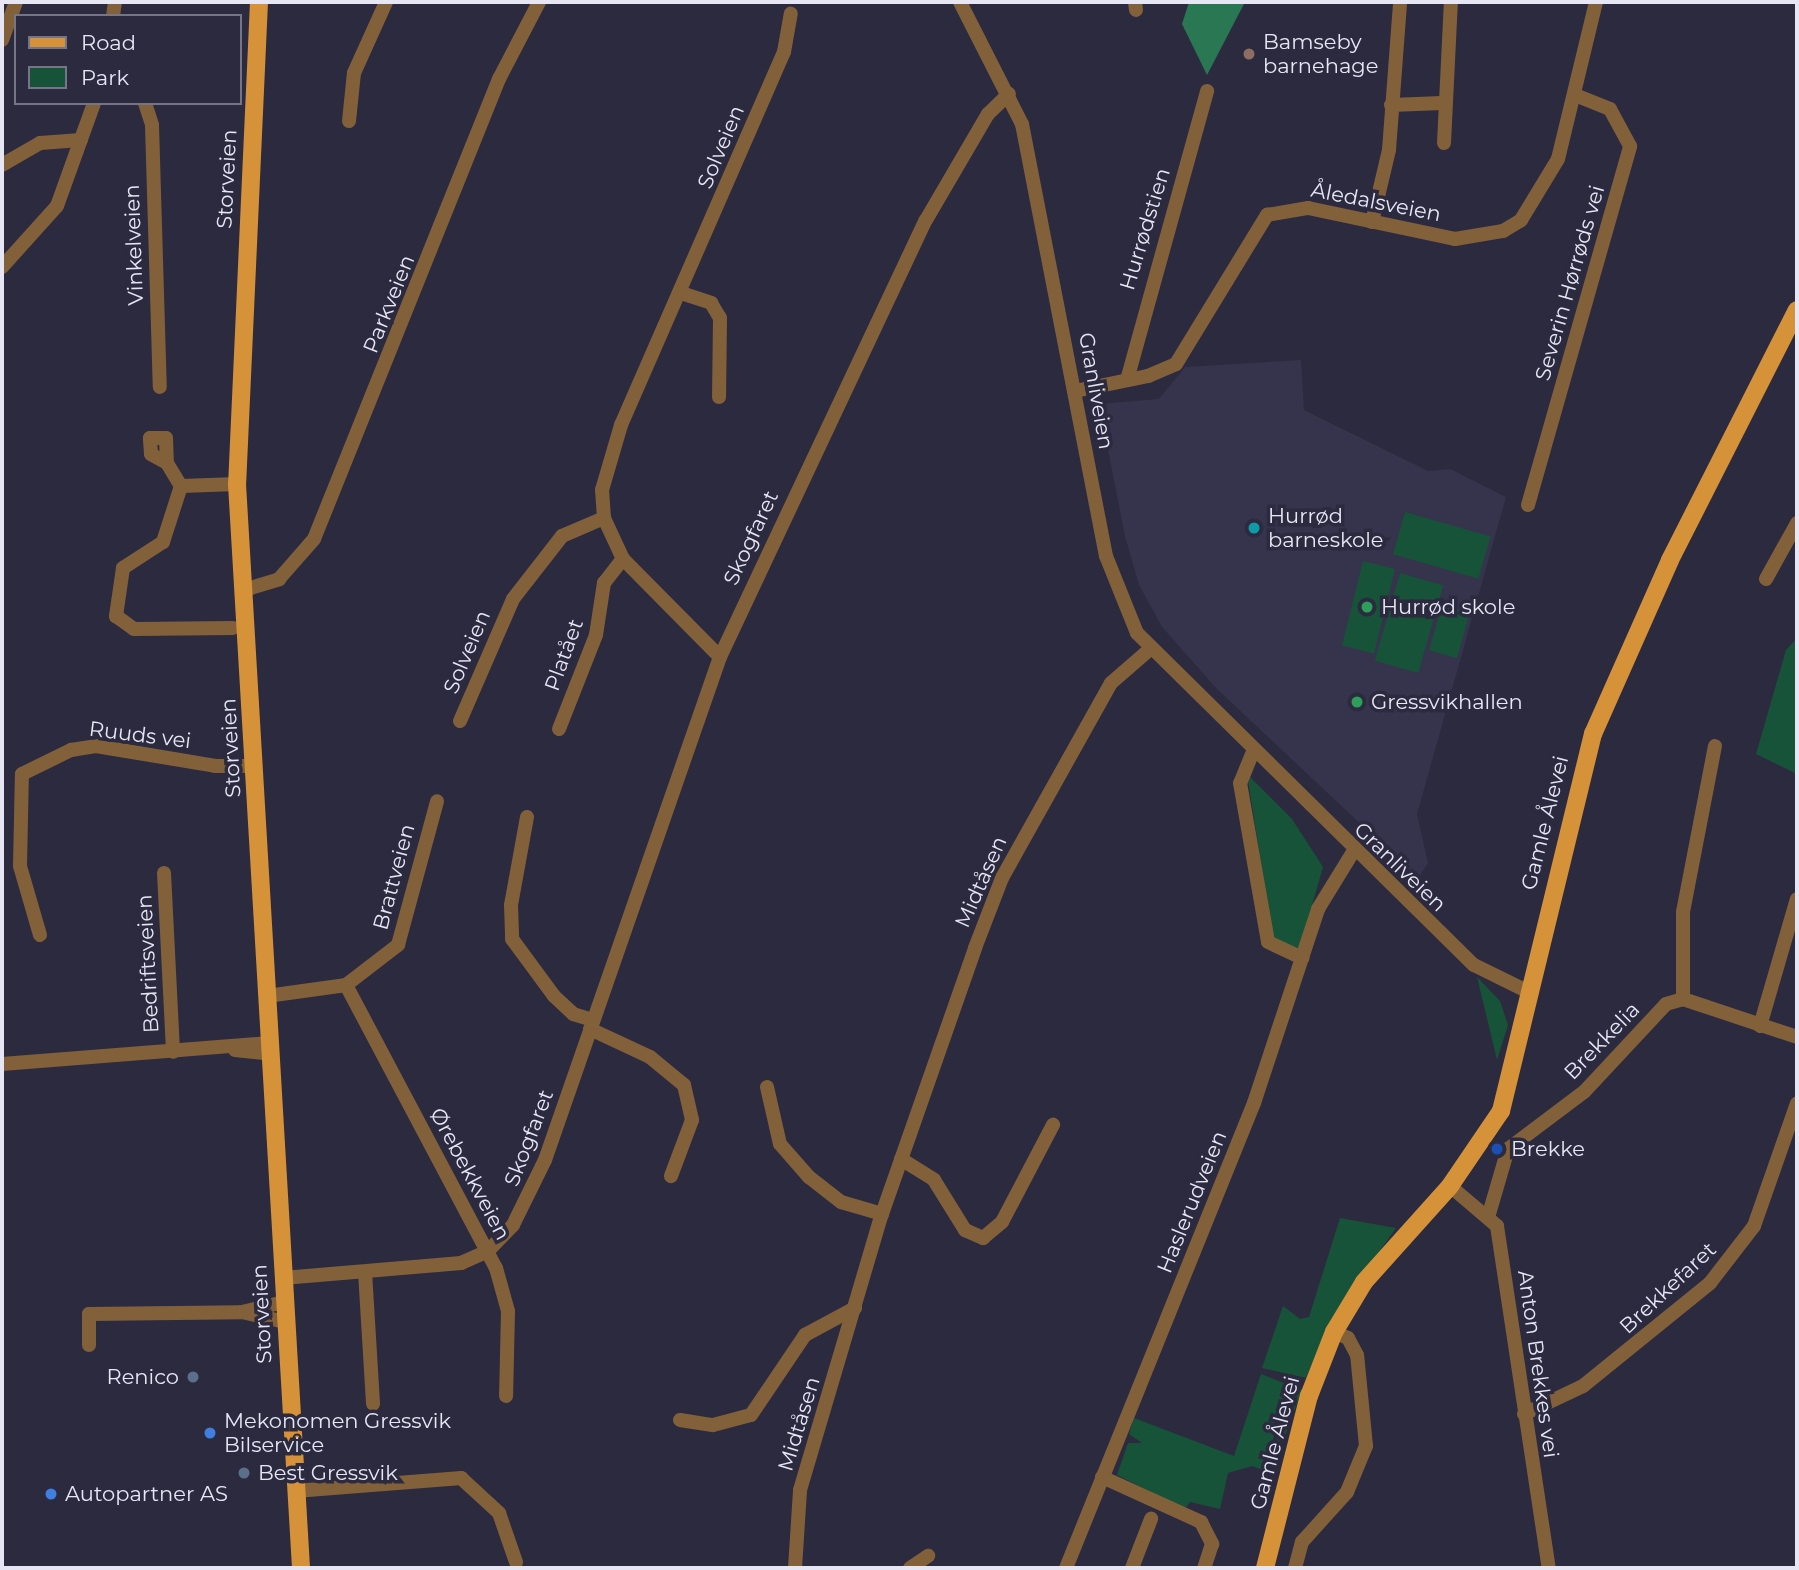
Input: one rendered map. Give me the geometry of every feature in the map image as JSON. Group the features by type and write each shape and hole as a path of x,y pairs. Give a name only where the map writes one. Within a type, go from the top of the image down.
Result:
{"main road":[{"name":"Storveien","path":"259,2 237,484 295,1491 302,1568"},
{"name":"Gamle Ålevei","path":"1265,1568 1310,1396 1334,1332 1364,1282 1450,1186 1501,1111 1531,993 1569,812 1616,673 1797,310"}],"street":[{"path":"2,40 16,2"},
{"path":"349,121 354,73 386,2"},
{"name":"Parkveien","path":"244,590 279,579 314,539 499,79 539,2"},
{"name":"Granliveien","path":"960,2 1009,94 1035,175 1107,556 1149,650 1353,852 1474,965 1531,993"},
{"path":"1372,222 1385,174 1400,2"},
{"path":"1444,143 1443,103 1451,2"},
{"name":"Åledalsveien","path":"1075,391 1165,370 1187,352 1236,257 1267,215 1308,208 1455,239 1503,231 1521,220 1550,180 1578,96 1596,2"},
{"name":"Solveien","path":"720,657 623,559 604,518 609,458 784,52 790,14"},
{"name":"Hurrødstien","path":"1126,380 1207,92"},
{"name":"Skogfaret","path":"488,1251 527,1201 592,1025 720,657 926,220 988,114 1009,94"},
{"name":"Severin Hørrøds vei","path":"1528,505 1630,146 1610,109 1578,96"},
{"path":"1391,105 1443,103"},
{"path":"2,267 57,206 93,105"},
{"name":"Vinkelveien","path":"146,105 152,125 160,387"},
{"path":"4,167 40,143 81,140"},
{"path":"681,293 711,303 720,318 719,397"},
{"path":"167,463 181,486 163,542 123,568 116,617 134,629 233,628"},
{"path":"181,486 237,484"},
{"name":"Solveien","path":"460,721 513,599 562,536 604,518"},
{"path":"1766,579 1797,523"},
{"name":"Platået","path":"559,729 594,644 604,583 623,559"},
{"name":"Midtåsen","path":"795,1568 800,1490 882,1214 1002,878 1111,683 1149,650"},
{"name":"Ruuds vei","path":"40,935 20,866 22,774 71,750 96,746 215,766 254,766"},
{"path":"1715,746 1683,912 1683,999 1797,1037"},
{"path":"1252,754 1240,783 1268,942 1303,958"},
{"name":"Brattveien","path":"346,985 403,937 437,801"},
{"path":"527,817 511,905 512,939 554,996 573,1014 641,1052 684,1085 692,1120 671,1176"},
{"name":"Haslerudveien","path":"1071,1567 1102,1477 1254,1104 1329,883 1353,852"},
{"name":"Bedriftsveien","path":"164,873 173,1052"},
{"path":"1760,1026 1797,899"},
{"path":"267,996 346,985"},
{"name":"Ørebekkveien","path":"346,985 488,1251 508,1311 506,1396"},
{"name":"Brekkelia","path":"1489,1214 1508,1149 1584,1092 1665,1004 1683,999"},
{"name":"Bedriftsveien","path":"2,1064 173,1052 270,1049"},
{"path":"767,1087 780,1144 801,1167 841,1202 882,1214"},
{"name":"Brekkefaret","path":"1524,1414 1583,1386 1710,1283 1754,1226 1797,1103"},
{"path":"901,1159 934,1180 965,1230 983,1238 1002,1222 1054,1125"},
{"path":"1450,1186 1489,1214"},
{"name":"Anton Brekkes vei","path":"1489,1214 1497,1226 1549,1568"},
{"path":"283,1278 461,1263 488,1251"},
{"path":"365,1272 373,1404"},
{"path":"89,1345 89,1314 242,1312 284,1303"},
{"path":"680,1420 713,1425 751,1415 805,1335 855,1308"},
{"path":"242,1312 285,1322"},
{"path":"1295,1568 1302,1542 1347,1492 1366,1446 1357,1355 1348,1338 1334,1332"},
{"path":"1102,1477 1201,1522 1212,1536 1209,1567"},
{"path":"295,1491 461,1478 499,1513 516,1562"},
{"path":"1132,1568 1151,1519"},
{"path":"910,1568 928,1556"}],"shaded area":[{"name":"Hurrød skole","path":"1301,360 1304,410 1428,471 1450,469 1506,497 1417,814 1428,863 1418,878 1216,688 1162,627 1139,585 1125,536 1099,404 1159,399 1185,367"}],"green space":[{"path":"1189,2 1245,2 1207,75 1182,24"},
{"path":"1405,512 1491,537 1478,579 1393,554"},
{"name":"Hurrød skole","path":"1363,561 1395,569 1374,653 1342,645"},
{"path":"1400,573 1443,585 1418,673 1375,660"},
{"path":"1442,605 1470,613 1457,658 1429,650"},
{"path":"1797,638 1797,774 1756,754 1786,650"},
{"path":"1247,774 1292,819 1323,867 1299,951 1273,938"},
{"path":"1477,977 1500,1001 1508,1025 1497,1060"},
{"path":"1340,1218 1396,1228 1330,1321 1306,1378 1262,1368 1283,1306 1300,1319 1309,1317"},
{"path":"1261,1374 1302,1390 1271,1473 1252,1466 1228,1473 1220,1509 1190,1502 1185,1509 1117,1475 1128,1443 1142,1443 1129,1434 1134,1418 1234,1456"}],"place":[{"name":"Bamseby barnehage","path":"1249,54"},
{"name":"Hurrød barneskole","path":"1254,528"},
{"name":"Hurrød skole","path":"1367,607"},
{"name":"Gressvikhallen","path":"1357,702"},
{"name":"Brekke","path":"1497,1149"},
{"name":"Renico","path":"193,1377"},
{"name":"Mekonomen Gressvik Bilservice","path":"210,1433"},
{"name":"Best Gressvik","path":"244,1473"},
{"name":"Autopartner AS","path":"51,1494"}]}
